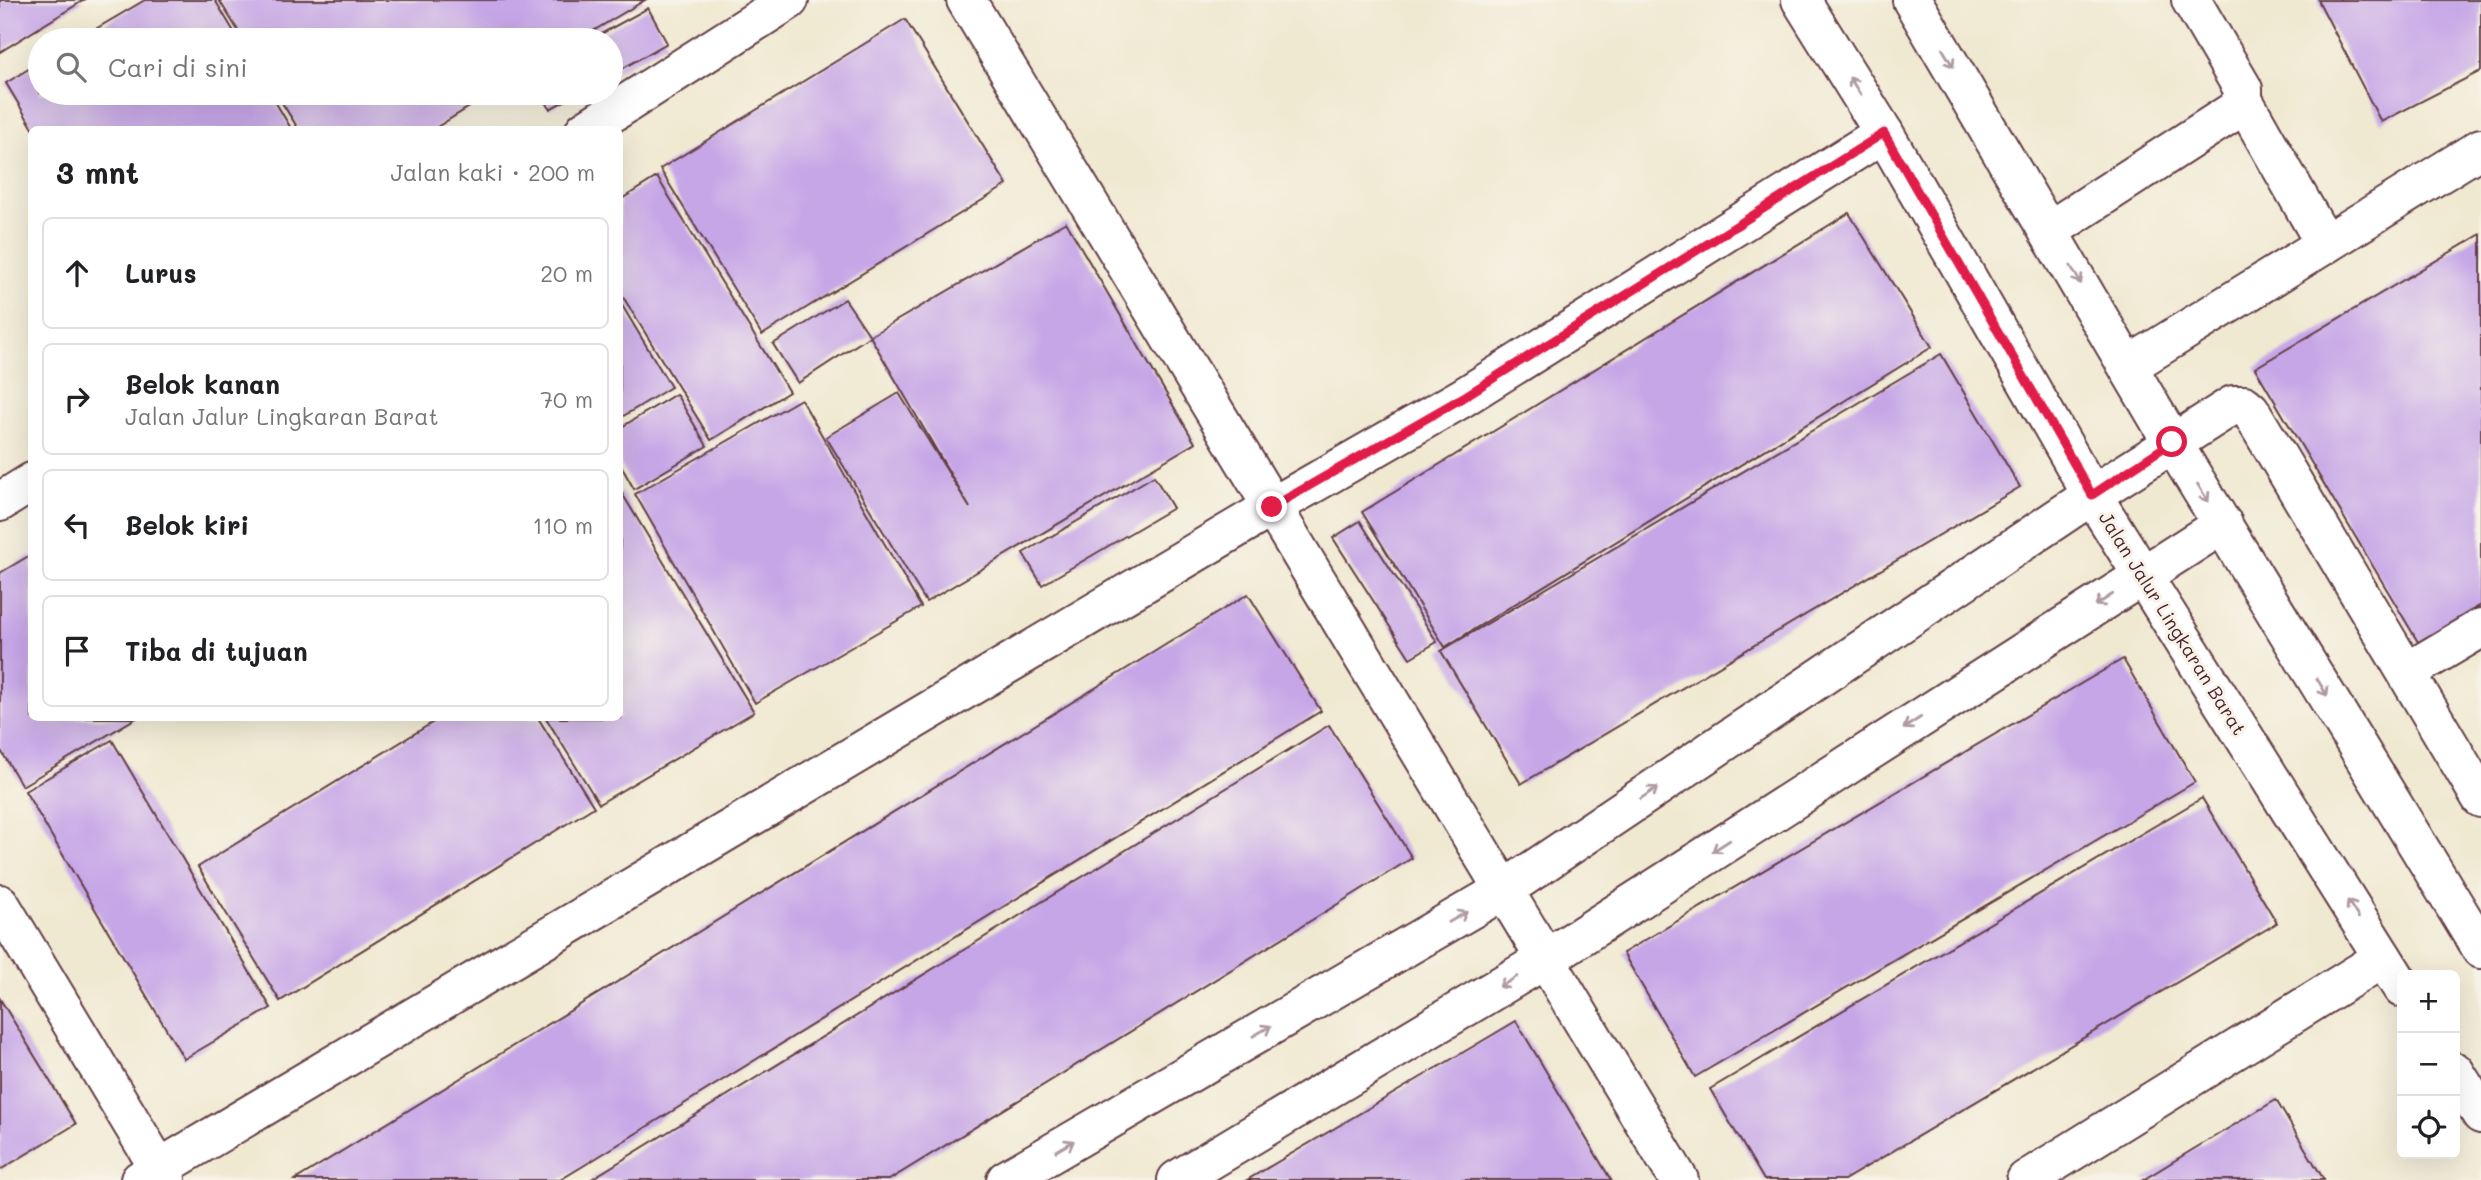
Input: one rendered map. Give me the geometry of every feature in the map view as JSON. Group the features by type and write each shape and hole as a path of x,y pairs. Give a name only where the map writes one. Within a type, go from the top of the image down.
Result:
{"street":[{"path":"591,126 789,0"},
{"path":"967,0 1502,891 1679,1180"},
{"name":"Jalan Jalur Lingkaran Barat","path":"1801,0 1884,133 2092,495 2393,973"},
{"path":"1912,0 2050,230 2172,442 2481,948"},
{"path":"2191,0 2243,89 2243,100 2325,244"},
{"path":"2050,230 2234,111 2243,100"},
{"path":"0,904 155,1176 1272,507 1462,398 1884,133"},
{"path":"2128,366 2481,148"},
{"path":"1006,1180 1502,891 2092,495 2233,405 2244,405 2250,410 2481,797"},
{"path":"0,502 28,484"},
{"path":"1177,1180 1544,960 2223,524"},
{"path":"2407,672 2481,628"},
{"path":"2026,1180 2393,973"},
{"path":"2460,1080 2481,1114"}],"building":[{"path":"0,0 84,0 39,28 28,28 28,35 0,52"},
{"path":"145,0 215,0 232,28 97,28"},
{"path":"219,0 645,0 598,28 236,28"},
{"path":"2318,0 2481,0 2481,71 2381,122"},
{"path":"648,8 667,43 623,68 623,28 612,28"},
{"path":"905,19 1007,185 762,335 660,169"},
{"path":"28,69 28,105 277,105 290,126 32,126 6,83"},
{"path":"283,105 473,105 438,126 297,126"},
{"path":"657,177 789,392 711,440 623,297 623,198"},
{"path":"1849,213 1932,347 1445,647 1362,512"},
{"path":"1066,222 1195,443 926,602 826,437 899,393 970,508 870,336"},
{"path":"2481,234 2481,605 2418,642 2255,368"},
{"path":"845,299 870,336 798,383 773,344"},
{"path":"623,307 671,387 623,416"},
{"path":"1941,354 2020,487 1521,784 1441,651"},
{"path":"676,394 707,446 634,489 623,469 623,426"},
{"path":"801,399 921,607 755,703 635,494"},
{"path":"1154,476 1173,508 1042,585 1023,553"},
{"path":"623,495 754,712 599,804 548,721 623,721"},
{"path":"1360,521 1437,642 1410,658 1333,538"},
{"path":"28,556 28,721 131,721 22,786 0,749 0,573"},
{"path":"1248,594 1321,711 593,1160 560,1180 295,1180"},
{"path":"2123,659 2195,782 1695,1077 1623,953"},
{"path":"435,721 540,721 594,807 280,1001 198,867"},
{"path":"1329,725 1412,858 1333,907 889,1180 590,1180"},
{"path":"112,740 271,1008 184,1059 25,791"},
{"path":"2202,798 2277,923 1844,1180 1764,1180 1710,1089"},
{"path":"0,999 76,1124 0,1170"},
{"path":"1516,1021 1611,1180 1247,1180 1435,1069"},
{"path":"2276,1100 2324,1180 2143,1180 2192,1150"}],"route":[{"path":"1272,507 1462,398 1884,133 2092,495 2172,442"}]}
